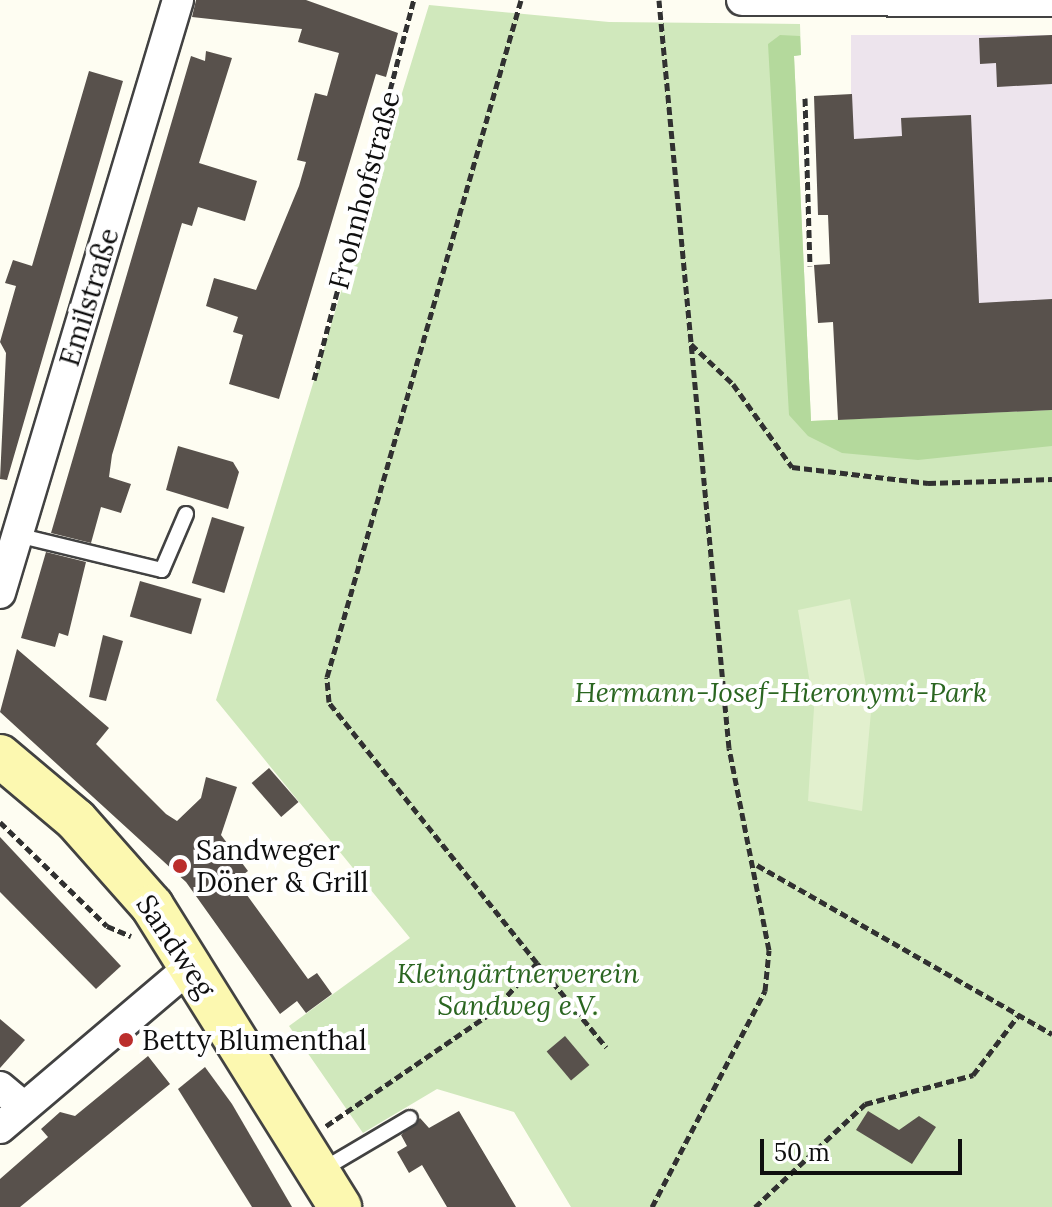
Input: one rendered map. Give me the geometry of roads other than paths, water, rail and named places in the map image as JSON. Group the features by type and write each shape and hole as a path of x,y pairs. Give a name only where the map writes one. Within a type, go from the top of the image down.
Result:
{"street":[{"name":"Emilstraße","path":"0,593 178,0"},
{"path":"742,0 1052,1"},
{"name":"Sandweg","path":"0,756 110,857 192,965 340,1207"},
{"path":"0,1128 11,1096 192,965"}],"lane":[{"path":"17,535 162,570 186,514"},
{"path":"318,1172 410,1118"}],"place":[{"name":"Sandweger Döner & Grill","path":"180,866"},
{"name":"Betty Blumenthal","path":"126,1040"}],"park label":[{"name":"Hermann-Josef-Hieronymi-Park","path":"781,692"},
{"name":"Kleingärtnerverein Sandweg e.V.","path":"518,989"}]}
